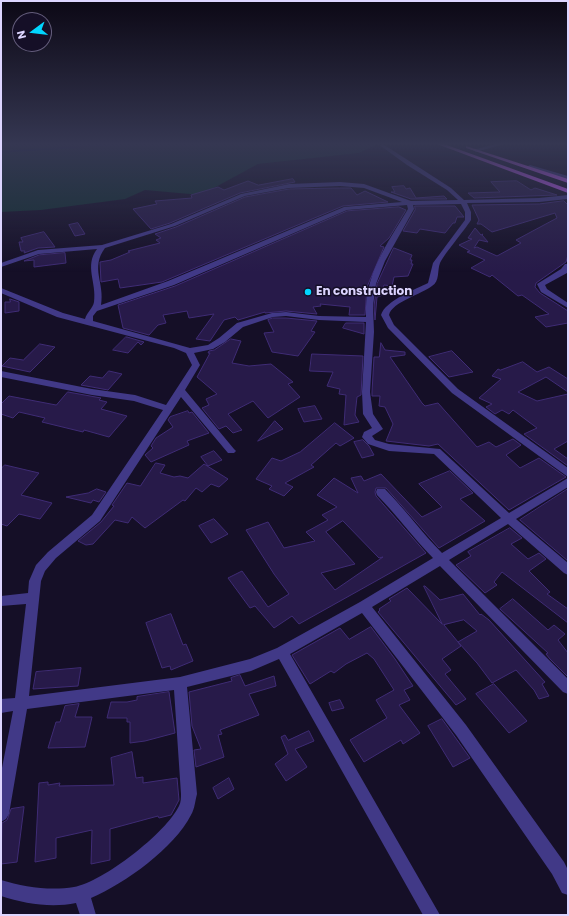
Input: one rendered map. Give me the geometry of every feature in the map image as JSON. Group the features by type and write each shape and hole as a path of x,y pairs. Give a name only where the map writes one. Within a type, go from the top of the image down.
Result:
{"main road":[{"path":"544,187 567,196"}],"street":[{"path":"1,265 44,251 102,247 173,225 243,195 285,187"},
{"path":"367,187 410,203"},
{"path":"446,187 463,202 469,211 468,220 437,263 434,279 431,284 395,303 386,311 385,315 391,326 454,391 568,473"},
{"path":"90,322 90,314 96,309 171,283 346,208 410,203 463,202 567,196"},
{"path":"410,203 411,209 381,261 372,284 366,392 368,414 378,429 367,434 369,441 374,444 402,449 437,451 509,519 568,570"},
{"path":"96,309 98,297 93,263 95,254 102,247"},
{"path":"568,266 564,271 541,284 544,290 568,306"},
{"path":"1,290 60,315 176,346 189,351 210,347 222,340 240,325 272,314 369,320"},
{"path":"1,814 20,703 35,581 40,568 52,555 96,518 196,365 189,351"},
{"path":"1,374 92,392 135,398 168,409"},
{"path":"180,390 231,451"},
{"path":"1,706 180,683 251,665 282,652 364,606 568,482"},
{"path":"380,492 400,510 418,536 442,558 568,688"},
{"path":"1,601 33,598"},
{"path":"364,606 460,730 558,868 568,887"},
{"path":"282,652 432,915"},
{"path":"1,888 21,893 59,897 82,894 104,884 160,842 186,808 189,794 180,683"},
{"path":"82,894 88,915"}],"green space":[{"path":"1,187 216,187 201,195 145,190 125,199 41,210 1,212"}],"building":[{"path":"218,187 224,190 233,187 271,187 240,193 170,223 151,229 133,209 157,204 155,201 192,198 191,195"},
{"path":"392,187 404,187 406,189 410,188 416,198 444,196 447,199 411,199 391,192 395,192"},
{"path":"495,187 526,187 531,190 535,188 557,195 474,198 468,193 500,192"},
{"path":"351,188 357,195 365,191 388,202 343,206 162,282 120,288 118,279 101,282 100,262 111,260 130,252 128,251 160,243 156,240 161,238 155,234 176,227 245,197 289,189"},
{"path":"564,201 568,205 568,255 566,262 536,283 535,287 540,293 568,311 568,323 546,327 535,317 549,314 522,295 518,296 492,275 490,277 471,268 485,260 467,252 470,251 459,245 472,239 468,238 475,228 481,235 483,234 482,235 488,242 479,240 474,248 477,247 497,256 521,243 516,240 557,218 555,213 492,232 481,224 477,224 479,220 472,205 539,204"},
{"path":"415,206 455,206 464,217 457,217 455,223 453,223 445,233 420,229 417,233 403,231 415,210"},
{"path":"399,207 406,210 389,238 380,246 384,247 367,287 365,315 349,315 350,307 320,304 321,306 313,307 317,314 286,311 265,312 238,320 235,317 224,320 210,341 196,339 214,314 189,318 187,311 163,315 166,323 158,325 149,335 123,328 118,305 175,286 347,211"},
{"path":"78,223 85,234 75,236 69,225"},
{"path":"44,232 55,247 38,248 24,253 25,251 21,251 19,242 23,242 21,238"},
{"path":"394,248 412,255 410,260 412,260 411,264 413,264 408,276 394,277 392,286 384,285 381,296 377,297 375,320 374,306 377,284"},
{"path":"65,253 66,263 34,267 34,260 24,261 39,255"},
{"path":"10,299 19,302 19,311 5,313 5,302 10,302"},
{"path":"273,318 317,321 311,331 315,332 298,356 272,352 264,333 274,332 268,320"},
{"path":"346,323 364,323 364,334 343,328"},
{"path":"126,337 144,342 141,345 138,342 128,353 113,350"},
{"path":"231,339 241,341 232,363 249,366 271,364 293,382 288,384 300,397 268,418 253,401 228,414 242,430 233,433 226,426 219,429 202,408 209,405 206,399 217,394 197,377 210,353 208,353 209,351 214,350"},
{"path":"381,343 385,350 405,352 405,355 390,357 422,403 425,406 438,403 477,447 489,442 496,447 513,439 521,445 506,455 520,468 539,458 566,477 509,510 438,444 429,446 386,441 393,424 385,407 379,406 380,396 372,396 374,357 379,357"},
{"path":"40,344 55,347 30,372 2,366 10,358 23,360"},
{"path":"452,351 473,372 449,377 429,357"},
{"path":"312,354 363,356 361,395 357,397 355,415 359,422 344,425 346,395 339,394 340,389 327,386 333,372 310,371"},
{"path":"523,362 537,372 549,367 568,379 568,392 546,377 518,392 537,401 568,394 568,441 554,449 568,459 568,466 524,434 537,428 513,410 509,414 502,410 495,414 486,407 492,404 479,398 501,379 492,376 498,369 500,370"},
{"path":"109,371 122,374 108,390 81,385 90,376 102,378"},
{"path":"68,392 101,398 99,400 107,402 101,409 127,416 109,437 84,430 83,432 42,422 45,418 19,412 13,418 1,414 1,404 9,396 56,405"},
{"path":"315,406 322,419 304,422 298,409"},
{"path":"188,411 189,413 192,412 209,433 187,441 189,445 151,462 145,455 153,448 151,446 156,438 173,427 168,420 170,417"},
{"path":"275,421 283,429 258,441"},
{"path":"335,423 354,438 340,446 336,443 311,465 314,467 285,483 293,487 284,496 269,489 272,486 256,479 272,458 281,461 300,452"},
{"path":"363,440 369,446 374,455 362,458 354,442"},
{"path":"214,451 222,460 208,466 201,457"},
{"path":"156,463 165,465 160,473 174,477 180,476 188,478 204,464 228,479 219,487 211,484 202,492 196,488 185,501 183,500 145,528 132,517 128,523 115,520 93,544 86,545 78,541 101,522 114,506 112,505 127,483 140,486"},
{"path":"5,465 39,473 21,495 52,503 40,519 19,514 7,526 1,524 1,469"},
{"path":"450,471 473,493 460,499 485,521 439,548 386,488 376,488 376,496 426,553 299,624 292,616 274,628 255,606 250,608 228,578 242,571 268,607 289,594 274,574 246,530 268,522 284,548 315,541 306,532 328,520 322,515 337,507 317,495 334,478 358,493 351,478 361,476 364,481 381,474 422,517 442,507 419,484","holes":["343,521 379,558 383,557 335,590 321,573 355,564 326,532"]},
{"path":"97,489 106,492 99,502 93,500 91,503 66,497 88,493"},
{"path":"568,489 568,561 520,520"},
{"path":"214,519 228,534 211,543 199,526"},
{"path":"510,528 522,538 511,544 528,559 539,553 546,559 529,571 550,592 547,594 568,609 568,623 502,572 494,582 497,585 485,593 456,565 471,556 468,552"},
{"path":"424,586 440,600 463,594 480,615 481,614 489,620 545,682 542,684 549,696 539,699 534,690 516,670 492,683 477,663 458,642 461,646 442,659 451,670 445,674 466,699 456,705 378,612 380,610 379,609 391,601 389,599 407,588 442,624","holes":["464,620 477,631 458,642 444,625"]},
{"path":"513,599 548,630 554,625 565,634 558,640 568,653 568,677 550,659 546,654 548,653 500,609"},
{"path":"171,614 183,645 186,644 193,661 171,670 170,666 162,668 146,623"},
{"path":"371,627 413,686 404,690 410,700 399,705 420,733 403,744 401,740 364,762 350,740 387,718 376,700 394,690 374,659 367,653 346,664 334,673 331,671 310,684 292,655 340,628 349,639"},
{"path":"81,668 78,686 33,689 36,672"},
{"path":"240,675 245,686 274,676 276,686 249,694 259,715 220,730 222,734 218,735 224,757 196,767 194,750 201,749 192,726 189,692 232,681 231,678"},
{"path":"494,684 527,721 509,733 476,694"},
{"path":"169,692 175,733 145,741 130,743 130,722 127,722 127,718 107,718 111,702 127,702 137,700 137,697"},
{"path":"340,700 344,708 332,711 329,703"},
{"path":"79,704 75,717 92,717 85,747 48,748 56,722 60,722 65,706"},
{"path":"442,719 470,758 453,767 428,726"},
{"path":"309,731 314,741 295,749 307,767 286,781 275,764 288,754 281,737 285,735 288,740"},
{"path":"132,752 136,778 143,777 143,783 177,778 179,800 171,815 159,818 158,816 110,829 110,860 91,864 92,830 56,838 56,858 35,862 39,783 48,782 48,785 60,783 59,786 114,785 111,758"},
{"path":"229,778 234,789 218,799 213,788"},
{"path":"24,807 17,862 1,864 2,823 7,820 11,809"}],"place":[{"name":"En construction","path":"308,292"}]}
